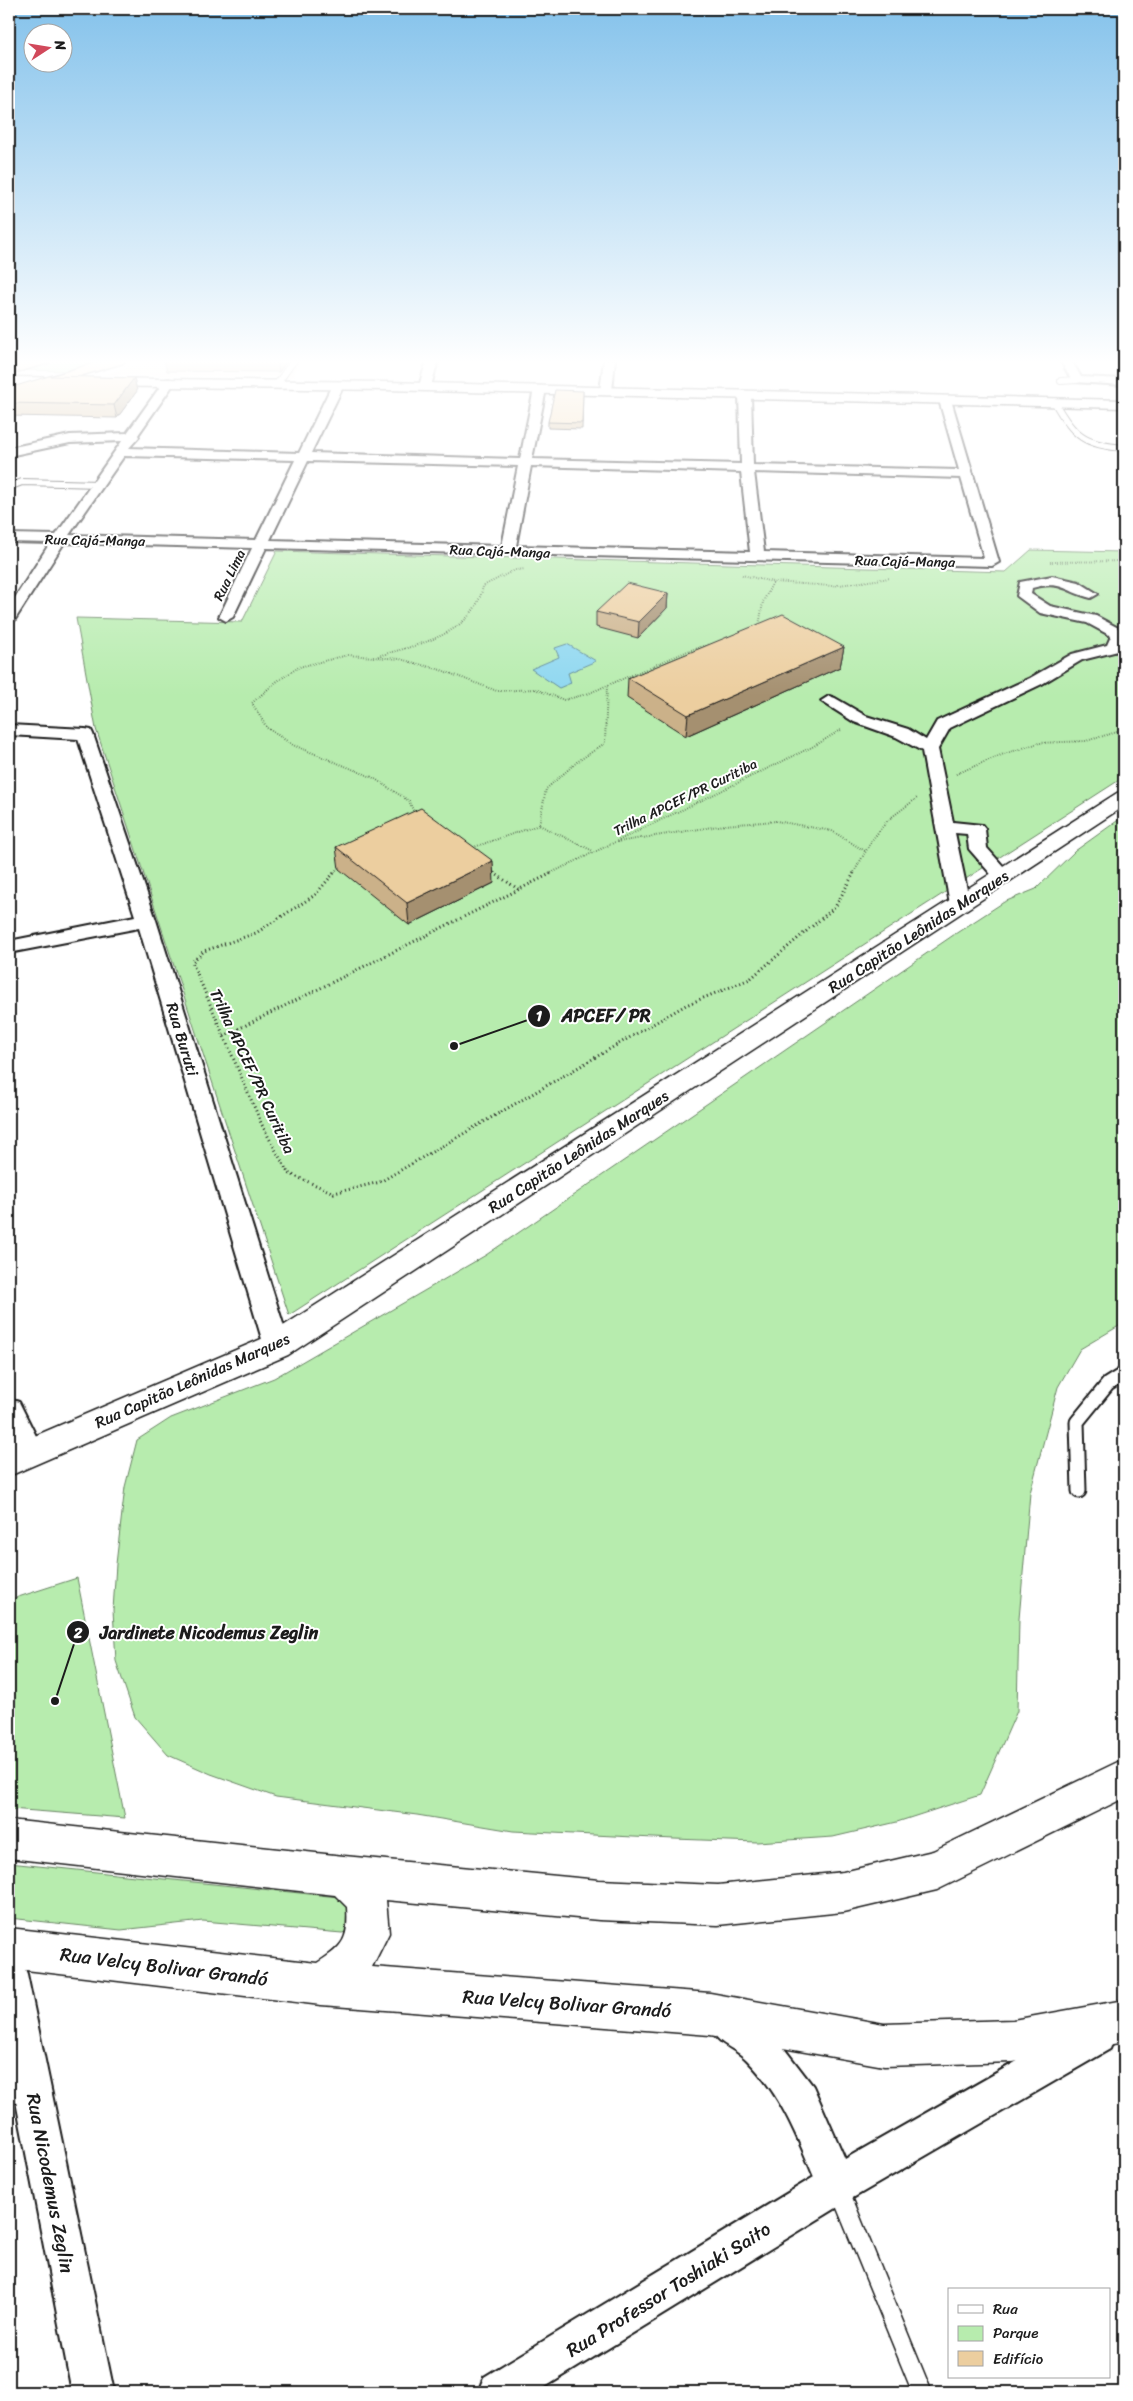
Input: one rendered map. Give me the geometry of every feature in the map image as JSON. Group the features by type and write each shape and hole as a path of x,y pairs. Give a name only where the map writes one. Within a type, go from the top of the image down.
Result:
{"main road":[{"name":"Rua Capitão Leônidas Marques","path":"20,1457 277,1346 1124,797"},
{"path":"9,1839 344,1876 599,1900 718,1905 842,1892 937,1870 1124,1778"},
{"path":"321,1984 351,1965 369,1933 366,1898 344,1876"},
{"name":"Rua Velcy Bolivar Grandó","path":"9,1948 321,1984 710,2014 884,2045 1013,2041 1124,2022"}],"street":[{"path":"9,618 60,539 108,472"},
{"name":"Rua Lima","path":"226,617 298,472"},
{"path":"508,551 524,472"},
{"path":"748,472 758,558"},
{"path":"894,472 965,474"},
{"name":"Rua Cajá-Manga","path":"9,538 758,558 992,562 965,474"},
{"path":"960,904 947,847 930,749 943,725 1036,681 1076,657 1113,648 1119,634 1091,620 1045,610 1024,596 1025,585 1046,580 1069,582 1091,594"},
{"path":"829,701 860,719 902,732 930,749"},
{"name":"Rua Buruti","path":"9,730 85,734 146,920 277,1346"},
{"path":"944,827 976,829 978,849 1003,876"},
{"path":"947,847 978,849"},
{"path":"9,947 146,920"},
{"path":"9,1410 20,1457"},
{"name":"Rua Nicodemus Zeglin","path":"9,1974 93,2392"},
{"path":"710,2014 760,2047 800,2099 837,2185"},
{"name":"Rua Professor Toshiaki Saito","path":"499,2392 537,2382 837,2185 1124,2022"}],"lane":[{"path":"9,487 22,482 100,484"},
{"path":"1079,1491 1077,1422 1108,1384 1124,1374"},
{"path":"837,2185 922,2392"}],"path":[{"path":"1044,564 1058,560 1082,563 1124,561"},
{"path":"376,657 427,640 461,624 479,605 483,586 515,570 525,570"},
{"path":"741,574 796,586 862,584 896,577"},
{"path":"759,628 763,602 773,582"},
{"path":"416,817 409,802 372,778 331,759 293,745 267,728 252,703 276,682 299,667 348,654 400,659 441,670 497,691 535,689 564,700 588,694 688,651 716,643"},
{"path":"539,825 546,789 576,762 605,743 607,686"},
{"name":"Trilha APCEF/PR Curitiba","path":"611,843 814,746 860,719"},
{"name":"Trilha APCEF/PR Curitiba","path":"348,861 340,865 315,895 256,933 204,951 192,962 262,1125 288,1173 334,1193 380,1182 686,1005 750,980 835,907 865,851 888,820 936,784 1001,754 1039,743 1086,741 1124,730"},
{"name":"Trilha APCEF/PR Curitiba","path":"611,843 716,826 776,821 832,831 865,851"},
{"path":"464,851 539,825 594,852"},
{"path":"224,1036 611,843"},
{"path":"487,867 518,889"}],"green space":[{"path":"1031,550 1124,552 1124,777 289,1315 96,729 76,618 242,622 277,551 1006,572"},
{"path":"1124,816 1124,1323 1080,1349 1058,1387 1030,1493 1019,1619 1017,1711 980,1795 897,1822 833,1837 757,1842 674,1839 513,1831 417,1815 276,1797 211,1774 168,1755 135,1717 116,1661 113,1610 116,1564 125,1487 137,1440 171,1418 274,1378 486,1255 955,934 1004,902 1036,889 1075,851"},
{"path":"77,1578 125,1818 10,1809 9,1600"},
{"path":"9,1863 348,1898 355,1930 342,1933 203,1921 121,1930 9,1918"}],"water":[{"path":"567,644 596,661 568,673 571,683 559,688 531,669 559,657 555,648"}],"building":[{"path":"627,583 668,593 639,622 596,612"},
{"path":"783,614 844,647 688,715 628,678"},
{"path":"421,808 493,861 407,903 336,847"}],"place":[{"name":"APCEF/ PR","path":"454,1046"},
{"name":"Jardinete Nicodemus Zeglin","path":"55,1701"}]}
